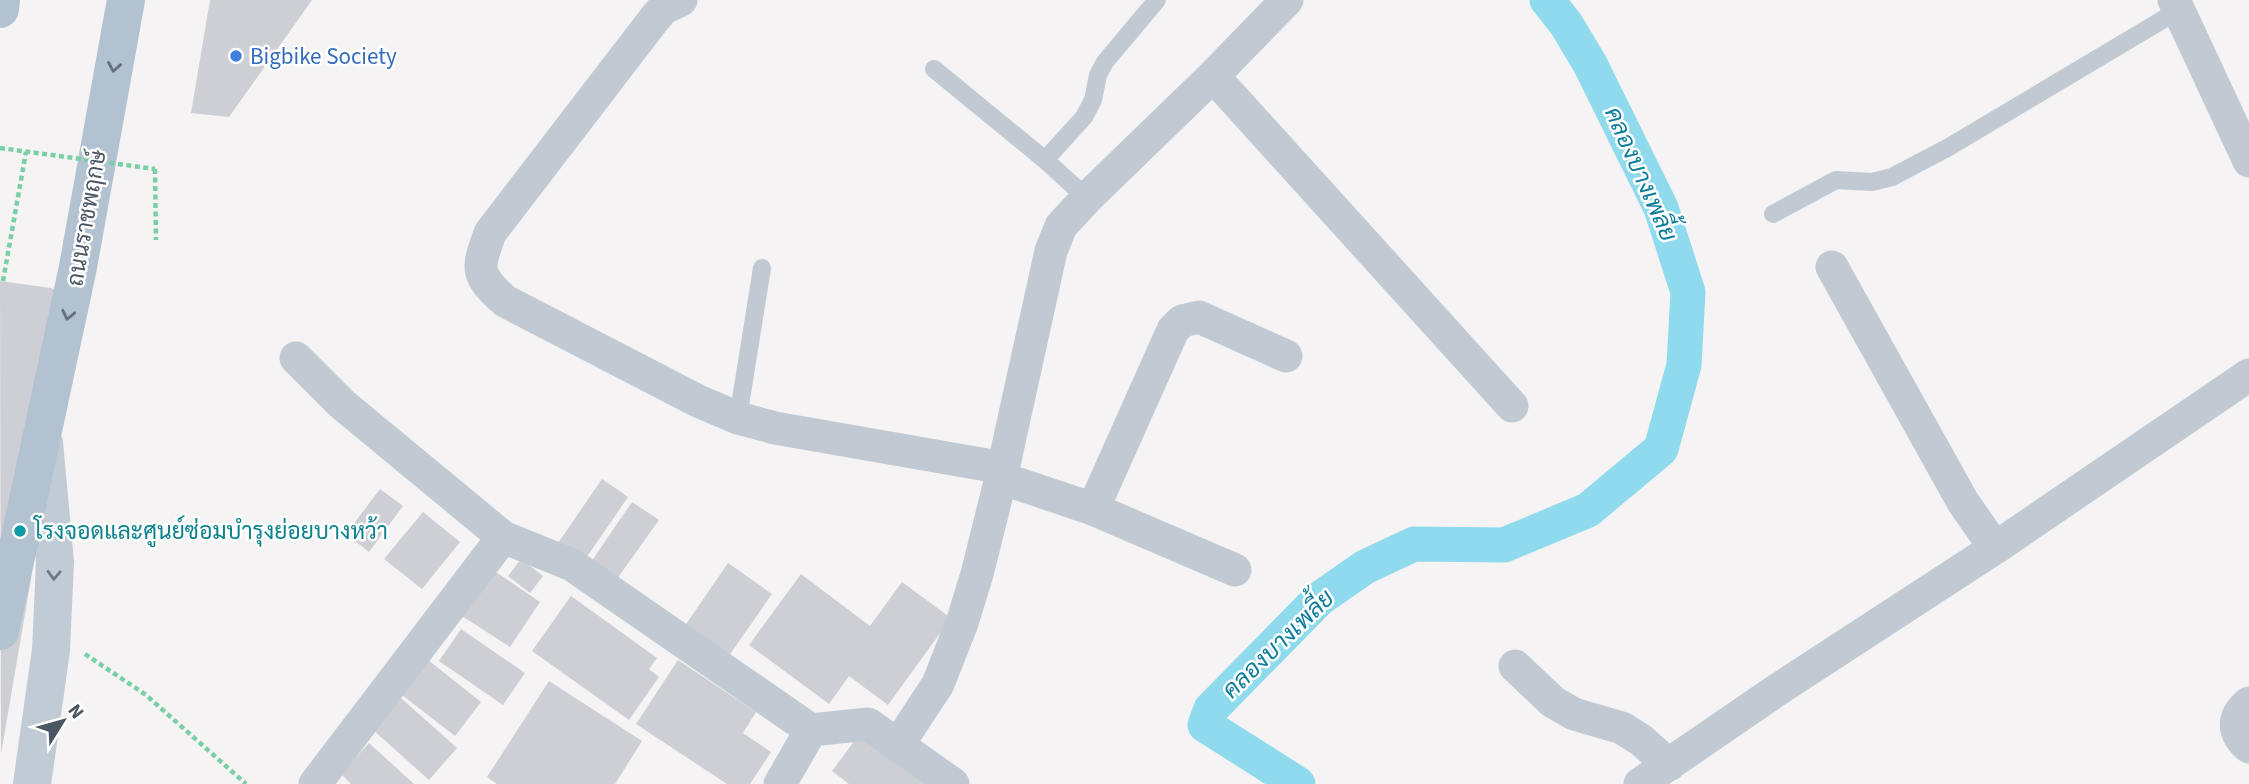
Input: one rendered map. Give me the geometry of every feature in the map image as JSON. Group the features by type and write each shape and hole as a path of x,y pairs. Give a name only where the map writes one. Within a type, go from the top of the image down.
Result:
{"main road":[{"path":"0,9 1,0"},
{"name":"ถนนราชพฤกษ์","path":"0,631 78,267 125,0"},
{"name":"ถนนราชพฤกษ์","path":"32,784 51,650 55,562 43,434"}],"street":[{"path":"681,0 664,8 654,18 490,233 481,258 481,272 486,284 505,301 698,401 738,418 775,428 1003,473 1235,570"},
{"path":"898,745 938,684 962,624 1003,473 1052,251 1061,226 1287,0"},
{"path":"2177,5 2249,161"},
{"path":"1213,76 1513,406"},
{"path":"1832,267 1964,502 1995,548"},
{"path":"1093,509 1173,330 1182,321 1199,317 1286,356"},
{"path":"296,358 342,404 503,537 572,565 811,730 868,724 953,784"},
{"path":"1640,784 2249,375"},
{"path":"315,784 503,537"},
{"path":"1515,666 1553,702 1574,714 1622,728 1642,740 1668,765"},
{"path":"2249,703 2239,711 2236,726 2242,740 2249,747"},
{"path":"780,784 811,730"}],"lane":[{"path":"1045,160 1084,117 1093,100 1098,75 1105,62 1157,0"},
{"path":"1773,214 1836,180 1872,182 1892,177 1949,146 2177,5"},
{"path":"934,69 1087,198"},
{"path":"738,418 762,268"}],"path":[{"path":"0,148 155,169 156,240"},
{"path":"3,281 26,152"},
{"path":"85,654 146,695 246,784"}],"building":[{"name":"Bigbike Society","path":"210,0 312,0 229,117 191,113"},
{"name":"โรงจอดและศูนย์ซ่อมบำรุงย่อยบางหว้า","path":"0,281 51,288 79,299 1,754"},
{"path":"602,479 628,497 584,561 558,543"},
{"path":"380,489 403,506 369,552 346,534"},
{"path":"632,502 659,520 614,583 589,565"},
{"path":"423,512 460,542 422,589 384,559"},
{"path":"521,559 543,576 530,593 508,576"},
{"path":"728,563 772,594 726,660 682,630"},
{"path":"493,570 540,602 510,647 462,616"},
{"path":"801,574 870,626 902,582 951,618 888,705 849,676 829,704 749,645"},
{"path":"571,596 657,658 649,669 659,677 629,720 532,651"},
{"path":"461,629 525,673 503,705 439,661"},
{"path":"428,660 481,702 455,736 402,695"},
{"path":"678,660 756,712 743,733 771,752 750,784 727,784 636,724"},
{"path":"549,681 642,741 615,784 497,784 487,777"},
{"path":"401,698 457,748 429,780 372,729"},
{"path":"861,732 928,784 849,784 832,771"},
{"path":"369,743 414,784 351,784 341,774"}],"waterway":[{"name":"คลองบางเพลี้ย","path":"1298,784 1205,725 1211,709 1319,599 1365,567 1414,544 1504,545 1588,510 1661,449 1684,365 1688,292 1661,208 1590,64 1566,24 1547,0"}],"place":[{"name":"Bigbike Society","path":"236,56"},
{"name":"โรงจอดและศูนย์ซ่อมบำรุงย่อยบางหว้า","path":"20,531"}]}
